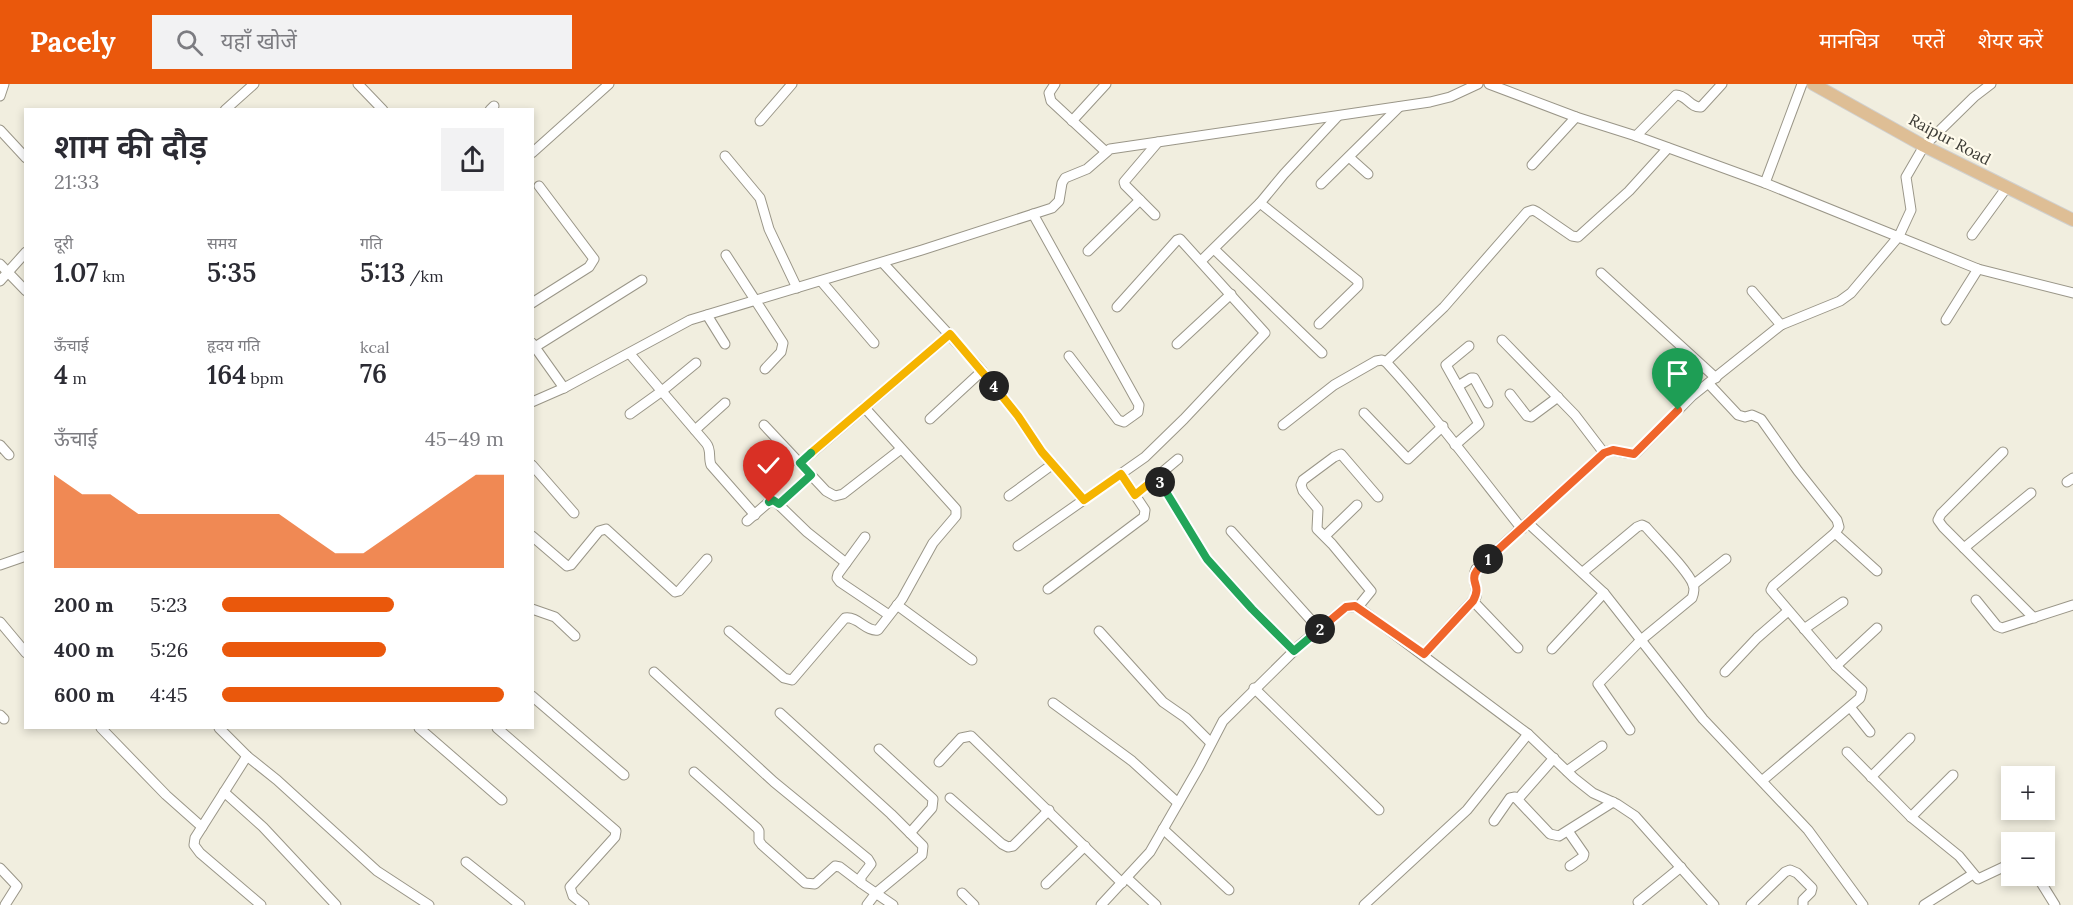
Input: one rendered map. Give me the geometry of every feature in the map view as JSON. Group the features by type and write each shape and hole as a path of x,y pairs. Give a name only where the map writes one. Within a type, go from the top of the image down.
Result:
{"main road":[{"name":"Raipur Road","path":"1813,84 1924,146 2073,220"}],"street":[{"path":"227,108 254,84"},
{"path":"358,84 381,108"},
{"path":"534,151 609,84"},
{"path":"760,122 792,84"},
{"path":"1055,84 1049,93 1051,100 1106,152"},
{"path":"1072,121 1106,84"},
{"path":"534,401 630,354 680,325 1052,208 1058,204 1065,177 1087,169 1106,152 1116,147 1399,107 1450,97 1478,84"},
{"path":"1489,84 1764,183 1978,269 2073,293"},
{"path":"1636,136 1676,95 1701,107 1722,84"},
{"path":"1764,183 1802,84"},
{"path":"1424,654 1473,601 1477,594 1473,577 1476,569 1604,453 1613,450 1634,454 1678,410 1781,325 1844,298 1899,237 1911,210 1905,184 1906,177 1924,146 1974,97 1991,84"},
{"path":"0,96 2,86"},
{"path":"1321,184 1399,107"},
{"path":"1201,261 1260,204 1284,174 1337,117"},
{"path":"1532,165 1576,117"},
{"path":"0,130 24,156"},
{"path":"1155,215 1125,185 1125,181 1158,142"},
{"path":"1386,362 1444,307 1527,212 1535,211 1572,236 1578,237 1629,191 1668,148"},
{"path":"724,156 760,198 769,230 796,288"},
{"path":"1349,157 1368,174"},
{"path":"534,302 589,267 594,259 539,186"},
{"path":"1972,235 2007,187"},
{"path":"1088,251 1140,200"},
{"path":"1260,204 1359,283 1319,324"},
{"path":"1033,214 1139,405 1138,412 1124,422 1118,420 1069,356"},
{"path":"1018,546 1145,457 1264,336 1265,330 1182,240 1177,240 1117,307"},
{"path":"1214,249 1322,353"},
{"path":"0,280 24,254"},
{"path":"726,255 783,346 781,352 765,369"},
{"path":"883,263 982,371 1018,416 1036,444 1084,500"},
{"path":"0,264 24,289"},
{"path":"1946,320 1978,269"},
{"path":"1601,273 1713,381 1738,415 1744,417 1755,415 1766,425 1798,471 1837,520 1839,527 1835,533 1771,590 1836,666 1862,690 1860,698 1762,780"},
{"path":"564,388 534,345 642,280"},
{"path":"821,281 874,343"},
{"path":"1752,291 1781,325"},
{"path":"1177,344 1231,294"},
{"path":"707,315 725,344"},
{"path":"800,463 950,334"},
{"path":"1502,340 1558,397 1604,453"},
{"path":"1455,445 1478,426 1479,422 1446,365 1469,346"},
{"path":"630,354 709,446 711,465 751,518 772,500 846,563"},
{"path":"1283,425 1334,385 1376,361 1386,362 1424,402 1455,445 1525,526 1583,572 1604,593 1703,719 1813,837 1863,905"},
{"path":"630,414 696,363"},
{"path":"930,419 982,371"},
{"path":"1458,386 1474,378 1488,403"},
{"path":"1510,394 1530,417 1558,397"},
{"path":"695,430 725,403"},
{"path":"729,631 790,681 845,618 851,617 875,632 878,630 897,605 933,543 957,513 864,407"},
{"path":"1364,413 1408,459 1443,426"},
{"path":"764,425 831,495 839,496 901,448"},
{"path":"0,445 9,455"},
{"path":"2003,452 1939,517 1939,523 2034,618"},
{"path":"1358,607 1371,591 1316,526 1317,507 1303,491 1301,485 1303,480 1340,454 1378,497"},
{"path":"1135,495 1178,459"},
{"path":"1009,496 1053,464"},
{"path":"534,467 574,513"},
{"path":"1048,589 1143,519 1145,510 1121,474"},
{"path":"779,504 811,475"},
{"path":"1157,477 1207,559 1294,651"},
{"path":"1964,548 2031,493"},
{"path":"1325,536 1357,505"},
{"path":"1583,572 1642,525 1693,585 1692,598 1641,640 1598,684 1630,730"},
{"path":"534,538 567,566 571,565 599,531 606,530 675,592 679,591 706,559"},
{"path":"1231,531 1319,629"},
{"path":"1835,533 1877,571"},
{"path":"865,537 838,574 838,580 889,615"},
{"path":"0,565 24,557"},
{"path":"1693,585 1726,559"},
{"path":"1552,649 1604,593"},
{"path":"1976,600 2000,627 2073,605"},
{"path":"1473,601 1518,648"},
{"path":"1804,630 1843,602"},
{"path":"897,605 972,660"},
{"path":"1101,905 1150,852 1223,721 1254,688 1319,629 1346,607 1358,607 1424,654 1528,734 1593,793 1635,816 1714,905"},
{"path":"534,610 555,617 575,636"},
{"path":"1725,672 1746,648 1788,611"},
{"path":"0,622 24,651"},
{"path":"1836,666 1877,628"},
{"path":"1099,631 1163,702 1186,718 1211,743"},
{"path":"654,672 752,763 868,858 871,864 861,877 861,883"},
{"path":"1254,688 1379,810"},
{"path":"534,698 624,775"},
{"path":"1053,703 1132,761 1178,803"},
{"path":"1850,707 1870,732"},
{"path":"780,713 923,846 923,852 876,893 867,905"},
{"path":"102,729 166,795 202,827"},
{"path":"220,729 247,756 377,870 429,905"},
{"path":"420,729 502,800"},
{"path":"498,729 616,831 615,837 570,887 573,896 584,905"},
{"path":"1364,905 1467,810 1528,734"},
{"path":"939,762 961,738 971,736 1085,846 1124,881 1156,905"},
{"path":"1871,777 1910,738"},
{"path":"1567,771 1602,746"},
{"path":"879,749 931,795 934,802 930,812 910,833"},
{"path":"1847,753 1911,817 1952,849 1980,880 2001,869"},
{"path":"247,756 194,842 196,849 261,905"},
{"path":"1518,799 1554,758"},
{"path":"694,772 757,828 762,845 805,883 814,884 835,866 840,867 893,905"},
{"path":"1911,817 1953,776"},
{"path":"224,792 263,827 336,905"},
{"path":"1494,821 1513,796 1550,834 1559,836 1613,802"},
{"path":"950,798 1008,847 1013,846 1049,810"},
{"path":"1163,829 1229,890"},
{"path":"1568,831 1584,854 1570,866"},
{"path":"1046,884 1085,846"},
{"path":"466,862 520,905"},
{"path":"1638,902 1682,867"},
{"path":"0,868 17,886 5,905"},
{"path":"1752,905 1788,870 1793,871 1812,888 1810,894 1803,900 1803,905"},
{"path":"1924,905 1974,874"},
{"path":"2043,886 2055,905"},
{"path":"962,893 974,905"}],"route":[{"path":"769,502 773,500 779,504 811,475 800,463 950,334 1018,416 1042,452 1084,500 1121,474 1135,495 1157,477 1207,559 1294,651 1346,607 1352,605 1424,654 1476,597 1477,590 1473,574 1476,569 1604,453 1616,450 1634,454 1678,410"}]}
